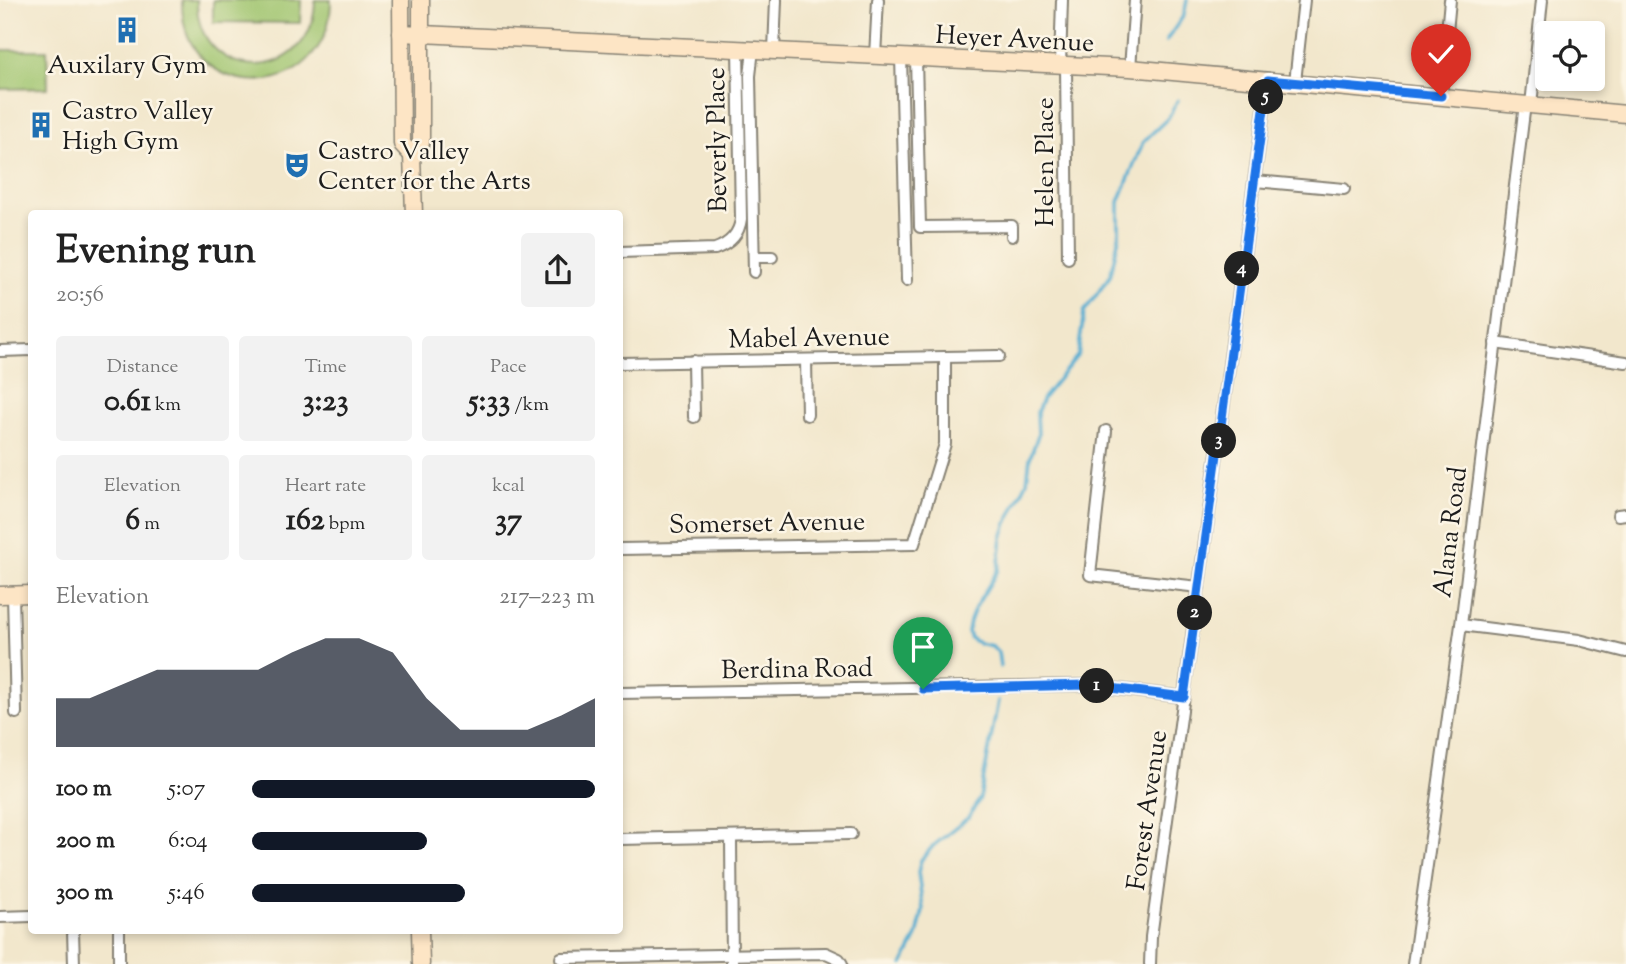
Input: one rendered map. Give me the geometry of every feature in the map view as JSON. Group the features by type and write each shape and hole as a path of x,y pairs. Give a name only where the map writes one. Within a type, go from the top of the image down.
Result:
{"street":[{"path":"401,0 402,144 412,155 414,210"},
{"path":"412,155 421,144 421,0"},
{"path":"774,51 776,0"},
{"path":"875,56 878,0"},
{"name":"Helen Place","path":"1062,0 1068,258"},
{"path":"1130,68 1135,0"},
{"path":"1295,82 1304,0"},
{"path":"1441,96 1450,0"},
{"name":"Alana Road","path":"1413,964 1461,625 1495,343 1542,0"},
{"name":"Heyer Avenue","path":"401,33 1130,68 1626,114"},
{"path":"745,49 750,76 754,272"},
{"name":"Beverly Place","path":"623,251 715,249 725,245 740,227 745,49"},
{"path":"908,58 920,227 1012,226 1012,236"},
{"path":"907,280 908,58"},
{"name":"Forest Avenue","path":"1150,964 1151,937 1268,80"},
{"path":"1255,181 1344,189"},
{"path":"754,257 772,257"},
{"path":"1495,343 1626,362"},
{"path":"0,351 28,350"},
{"name":"Mabel Avenue","path":"623,363 999,356"},
{"name":"Somerset Avenue","path":"623,548 914,544 945,444 945,359"},
{"path":"806,360 807,415"},
{"path":"692,361 694,416"},
{"path":"1106,431 1090,575 1199,587"},
{"path":"16,713 7,595 28,594"},
{"path":"1461,625 1579,640 1626,652"},
{"name":"Berdina Road","path":"623,693 1086,685 1184,697"},
{"path":"623,839 851,834"},
{"path":"731,838 732,960"},
{"path":"0,917 28,916"},
{"path":"73,934 74,964"},
{"path":"118,934 119,964"},
{"path":"420,934 421,964"},
{"path":"561,958 732,960 826,953 839,959 842,964"}],"green space":[{"path":"182,0 197,0 202,28 215,49 234,61 255,65 277,61 296,49 310,29 315,0 331,0 324,35 307,61 283,76 255,81 228,75 204,60 188,35"},
{"path":"213,0 301,0 300,23 213,22"},
{"path":"0,50 47,50 48,88 0,89"}],"waterway":[{"path":"1166,41 1184,15 1187,0"},
{"path":"1000,667 998,652 992,646 970,638 970,621 998,570 1002,538 1027,482 1030,458 1038,435 1037,412 1043,398 1078,355 1084,312 1110,276 1119,237 1119,202 1143,142 1168,118 1178,100"},
{"path":"903,964 917,936 923,910 918,872 921,860 933,846 969,817 980,798 998,701"}],"place":[{"name":"Auxilary Gym","path":"127,30"},
{"name":"Castro Valley High Gym","path":"41,125"},
{"name":"Castro Valley Center for the Arts","path":"297,165"}],"route":[{"path":"923,689 1086,685 1184,697 1268,80 1441,96"}]}
